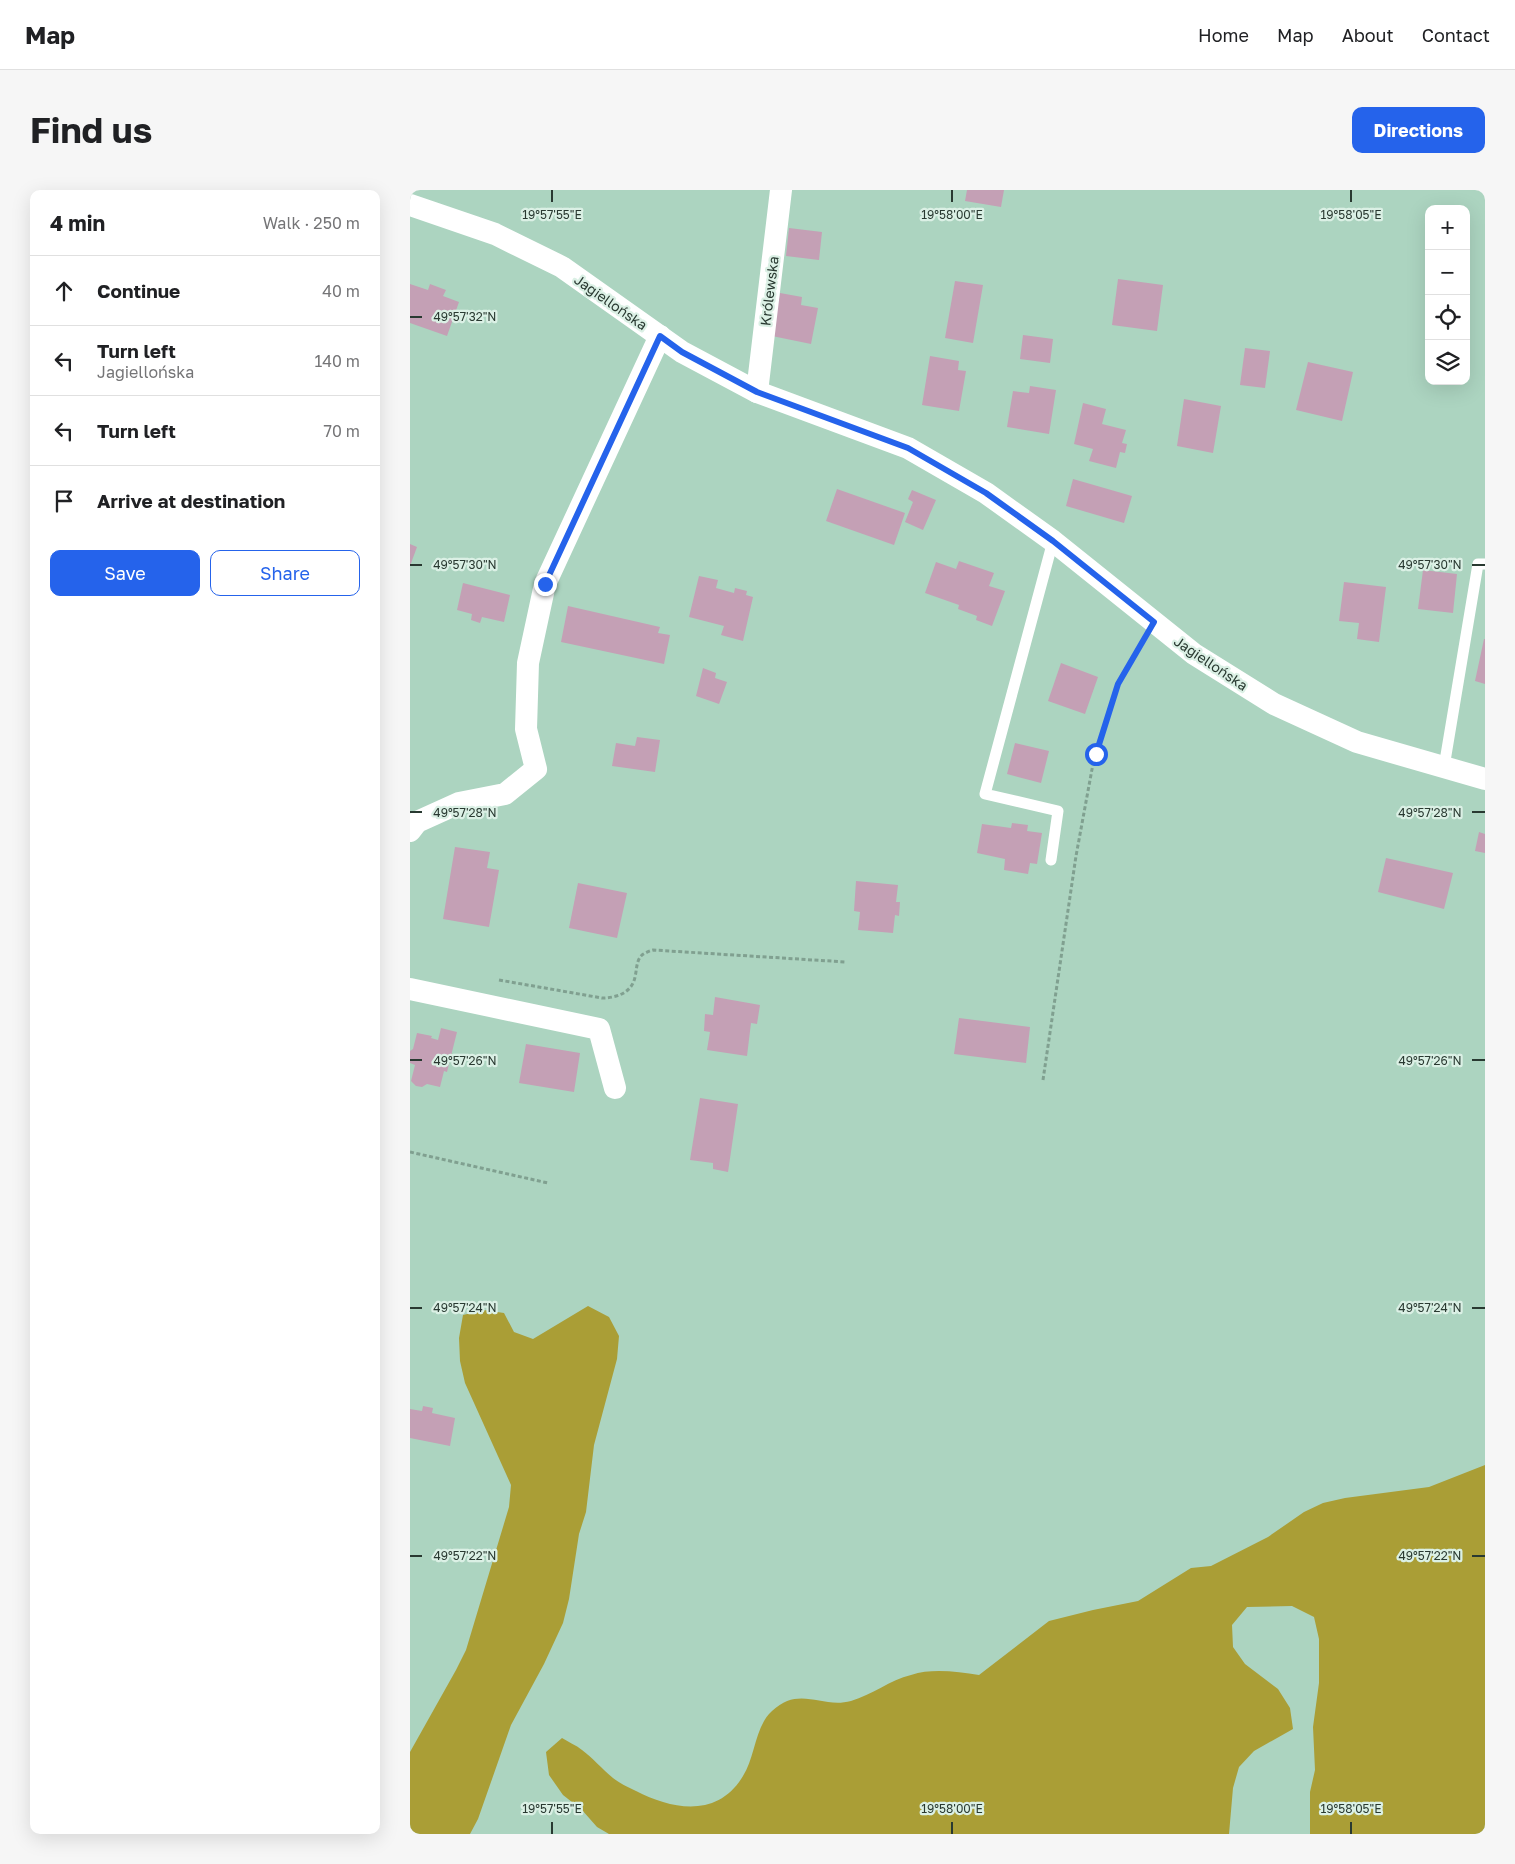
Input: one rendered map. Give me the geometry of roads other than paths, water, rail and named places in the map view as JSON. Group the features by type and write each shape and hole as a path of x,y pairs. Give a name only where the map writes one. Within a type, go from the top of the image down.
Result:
{"street":[{"name":"Królewska","path":"757,392 781,190"},
{"name":"Jagiellońska","path":"410,205 495,234 562,267 682,352 757,392 908,448 986,493 1053,541 1194,654 1274,704 1357,742 1485,779"},
{"path":"410,831 417,822 459,803 505,794 536,769 526,729 528,663 545,584 660,336"},
{"path":"410,989 599,1030 615,1088"}],"lane":[{"path":"1051,860 1058,811 985,794 1053,541"},
{"path":"1444,767 1478,564 1485,564"}]}
